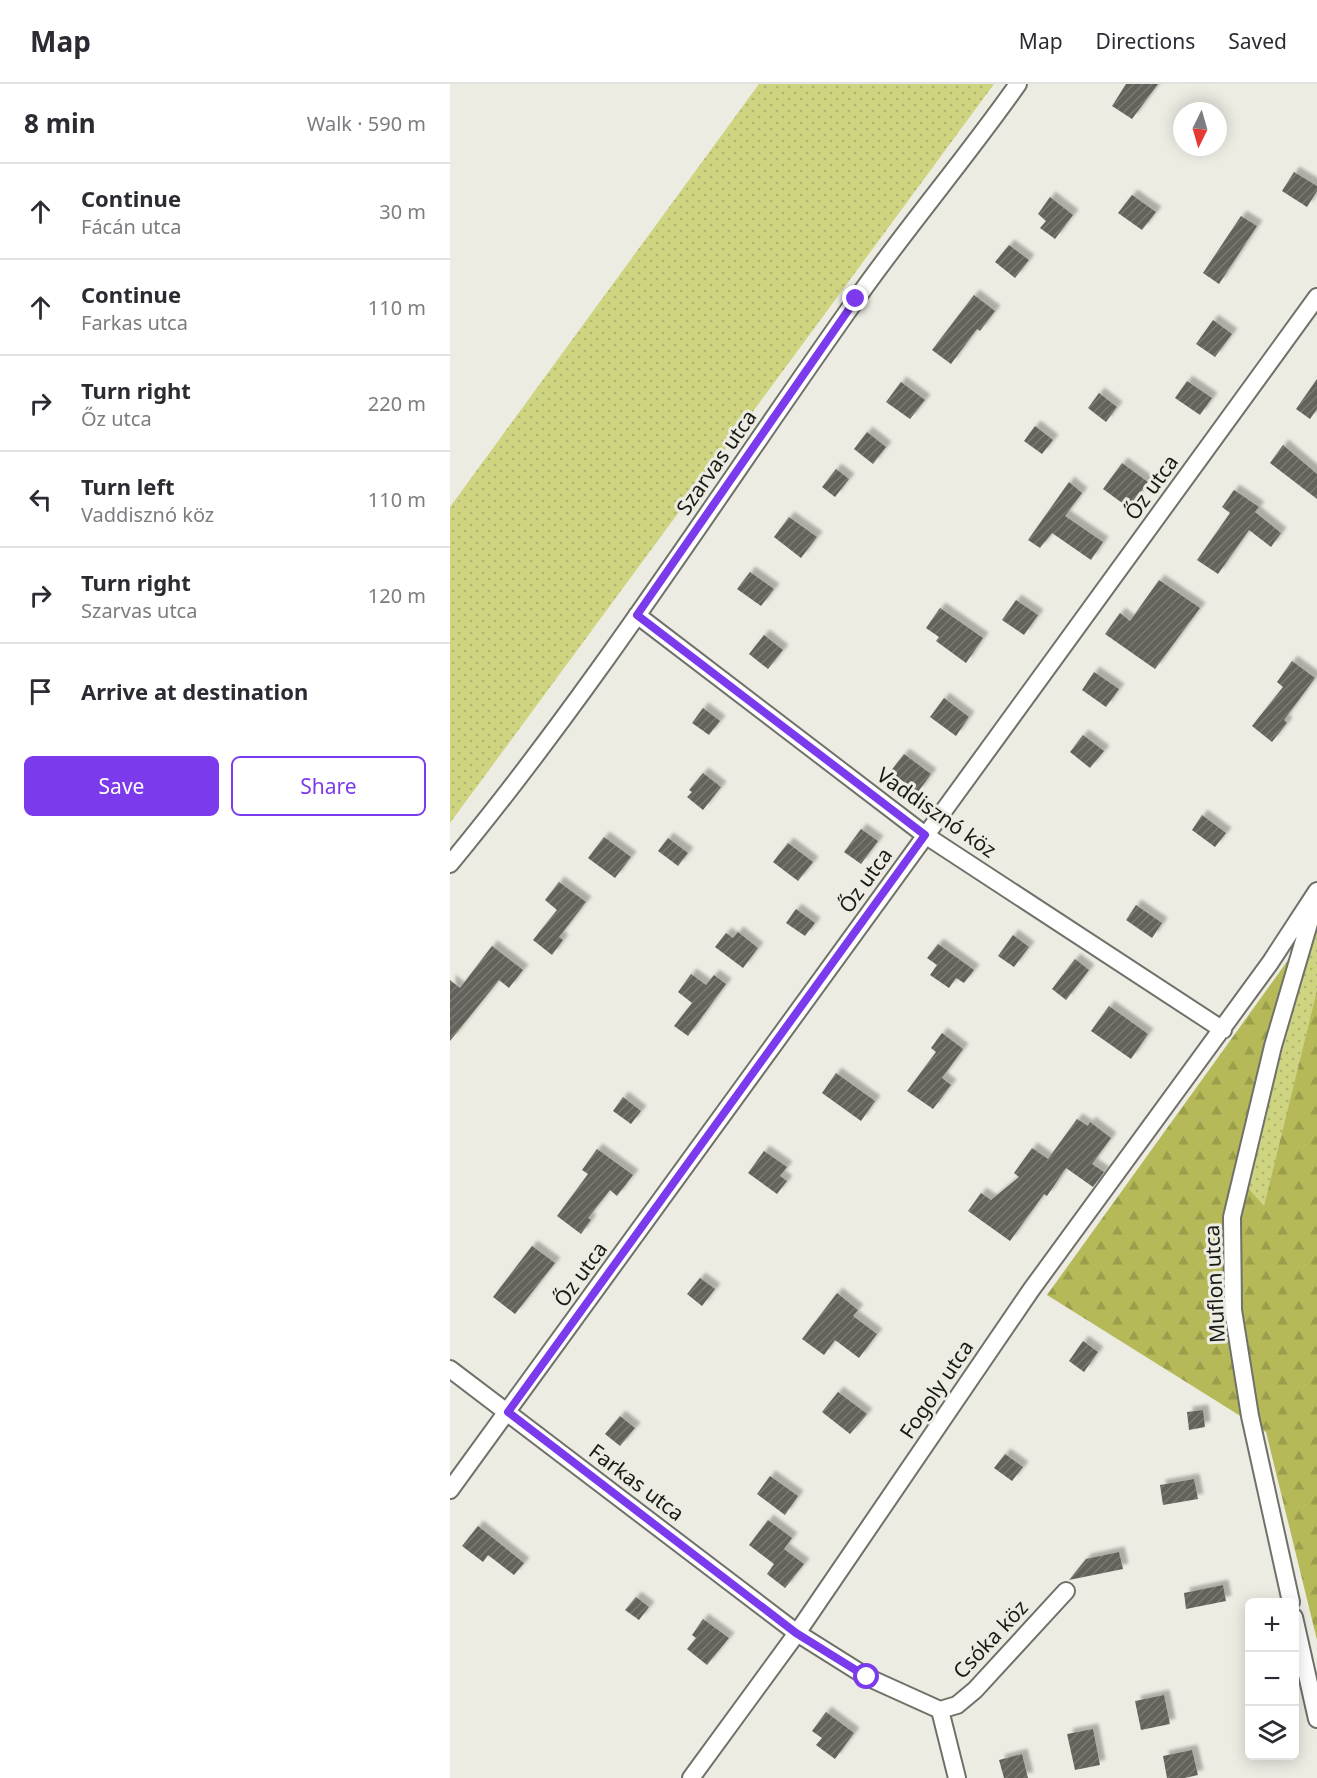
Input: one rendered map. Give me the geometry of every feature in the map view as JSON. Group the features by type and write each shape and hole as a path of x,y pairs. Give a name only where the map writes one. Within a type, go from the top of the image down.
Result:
{"street":[{"name":"Szarvas utca","path":"450,864 507,794 637,615 856,299 1018,84"},
{"name":"Őz utca","path":"450,1490 1317,297"},
{"name":"Vaddisznó köz","path":"637,615 925,835 1223,1030"},
{"path":"1223,1030 1317,891"},
{"name":"Muflon utca","path":"1290,1598 1250,1416 1233,1311 1232,1217 1272,1046 1317,897"},
{"name":"Fogoly utca","path":"691,1778 796,1633 1030,1290 1223,1030"},
{"name":"Farkas utca","path":"450,1369 796,1633 867,1677 940,1710"},
{"name":"Csóka köz","path":"940,1710 957,1705 975,1690 1066,1591"},
{"path":"1299,1639 1317,1719"},
{"path":"940,1710 957,1778"}],"green space":[{"path":"759,84 994,84 450,823 450,507"},
{"path":"1317,920 1317,990 1264,1207 1248,1188 1309,931"},
{"path":"1309,931 1248,1188 1264,1206 1317,990 1317,1640 1266,1432 1047,1295"}],"building":[{"path":"1126,84 1158,84 1132,119 1112,106"},
{"path":"1294,172 1317,186 1317,191 1307,207 1282,191"},
{"path":"1132,195 1156,212 1142,230 1118,213"},
{"path":"1050,197 1073,215 1055,239 1040,228 1046,221 1038,214"},
{"path":"1241,216 1257,226 1219,284 1203,273"},
{"path":"1009,245 1029,260 1015,278 995,262"},
{"path":"974,295 995,311 980,331 977,329 951,364 932,350"},
{"path":"1213,320 1232,334 1215,357 1196,344"},
{"path":"1317,379 1317,409 1310,419 1296,409"},
{"path":"1187,381 1212,398 1200,415 1175,398"},
{"path":"901,382 925,400 910,419 886,402"},
{"path":"1099,393 1117,407 1106,422 1088,408"},
{"path":"1035,426 1053,440 1042,454 1024,441"},
{"path":"867,432 886,447 873,464 854,449"},
{"path":"1283,445 1317,474 1317,499 1270,463"},
{"path":"1122,463 1148,482 1129,508 1103,489"},
{"path":"836,469 849,479 835,497 822,487"},
{"path":"1069,482 1082,493 1065,516 1103,542 1091,560 1052,533 1040,548 1028,540"},
{"path":"1234,490 1259,507 1255,512 1281,533 1271,547 1249,530 1218,574 1197,560 1230,513 1222,507"},
{"path":"789,517 817,537 801,558 774,537"},
{"path":"750,572 774,589 761,606 737,589"},
{"path":"1159,580 1200,608 1155,669 1105,634 1120,613 1130,621"},
{"path":"1016,600 1038,615 1024,635 1002,620"},
{"path":"940,608 983,638 966,663 936,641 939,637 926,628"},
{"path":"764,635 783,650 768,669 749,654"},
{"path":"1292,661 1315,678 1284,720 1287,723 1272,742 1252,726 1283,687 1277,682"},
{"path":"1094,672 1119,689 1106,707 1082,690"},
{"path":"944,698 969,717 956,736 930,717"},
{"path":"703,708 720,721 709,735 692,723"},
{"path":"1083,735 1104,751 1090,768 1070,752"},
{"path":"904,754 931,774 918,792 890,772"},
{"path":"703,773 721,787 703,810 687,797 692,792 689,790"},
{"path":"1202,815 1226,833 1215,847 1192,830"},
{"path":"861,829 878,841 861,864 844,852"},
{"path":"604,837 631,857 615,878 588,858"},
{"path":"668,838 688,853 678,866 658,851"},
{"path":"788,843 813,862 798,881 773,862"},
{"path":"559,882 586,902 559,937 563,940 552,955 533,940 557,910 545,900"},
{"path":"1136,905 1162,923 1152,938 1126,920"},
{"path":"796,909 815,923 805,936 786,923"},
{"path":"738,932 758,948 743,968 715,947 726,933 733,938"},
{"path":"1013,935 1029,947 1014,967 998,956"},
{"path":"938,944 974,970 964,983 956,978 949,988 930,975 937,965 927,958"},
{"path":"492,946 523,970 509,988 499,980 450,1041 450,980 460,988"},
{"path":"1075,959 1089,970 1066,1000 1052,989"},
{"path":"691,974 706,985 714,975 726,984 688,1036 674,1026 692,1003 678,992"},
{"path":"1109,1006 1148,1034 1131,1059 1091,1031"},
{"path":"942,1033 963,1049 942,1078 951,1085 933,1109 907,1091 936,1052 931,1048"},
{"path":"836,1073 875,1101 861,1121 822,1093"},
{"path":"623,1097 641,1111 631,1124 613,1111"},
{"path":"1077,1119 1088,1126 1090,1122 1111,1138 1092,1164 1104,1172 1093,1187 1066,1168 1047,1196 1044,1194 1010,1241 968,1211 981,1193 991,1200 1019,1177 1014,1173 1032,1148 1048,1159"},
{"path":"597,1149 633,1175 617,1196 610,1190 588,1218 591,1220 581,1234 557,1216 588,1174 582,1170"},
{"path":"764,1151 787,1167 780,1176 787,1181 777,1194 748,1173"},
{"path":"532,1246 555,1263 515,1314 493,1297"},
{"path":"700,1278 715,1289 702,1306 687,1294"},
{"path":"837,1293 858,1310 853,1316 877,1334 859,1358 835,1340 824,1355 802,1339"},
{"path":"1083,1341 1098,1352 1084,1372 1069,1361"},
{"path":"838,1392 867,1414 850,1434 822,1412"},
{"path":"1203,1410 1205,1427 1189,1430 1187,1412"},
{"path":"620,1416 635,1428 620,1446 605,1434"},
{"path":"1005,1454 1023,1467 1012,1481 994,1468"},
{"path":"770,1476 798,1496 785,1515 757,1494"},
{"path":"1194,1479 1198,1499 1163,1505 1160,1485"},
{"path":"768,1520 792,1538 784,1549 804,1564 785,1588 767,1574 774,1564 749,1545"},
{"path":"478,1526 524,1563 514,1575 488,1555 483,1562 462,1546"},
{"path":"1119,1552 1123,1569 1069,1580 1086,1559"},
{"path":"1223,1585 1226,1601 1186,1609 1184,1593"},
{"path":"636,1597 649,1607 639,1620 625,1610"},
{"path":"703,1619 729,1638 707,1665 687,1649 696,1638 692,1635"},
{"path":"1164,1695 1170,1724 1141,1730 1135,1701"},
{"path":"826,1712 854,1733 835,1759 816,1745 822,1738 812,1731"},
{"path":"1093,1729 1100,1765 1075,1770 1067,1734"},
{"path":"1192,1750 1198,1775 1167,1778 1163,1756"},
{"path":"1022,1754 1028,1778 1004,1778 999,1760"}],"route":[{"path":"856,299 637,615 925,835 508,1412 796,1633 867,1677"}]}
